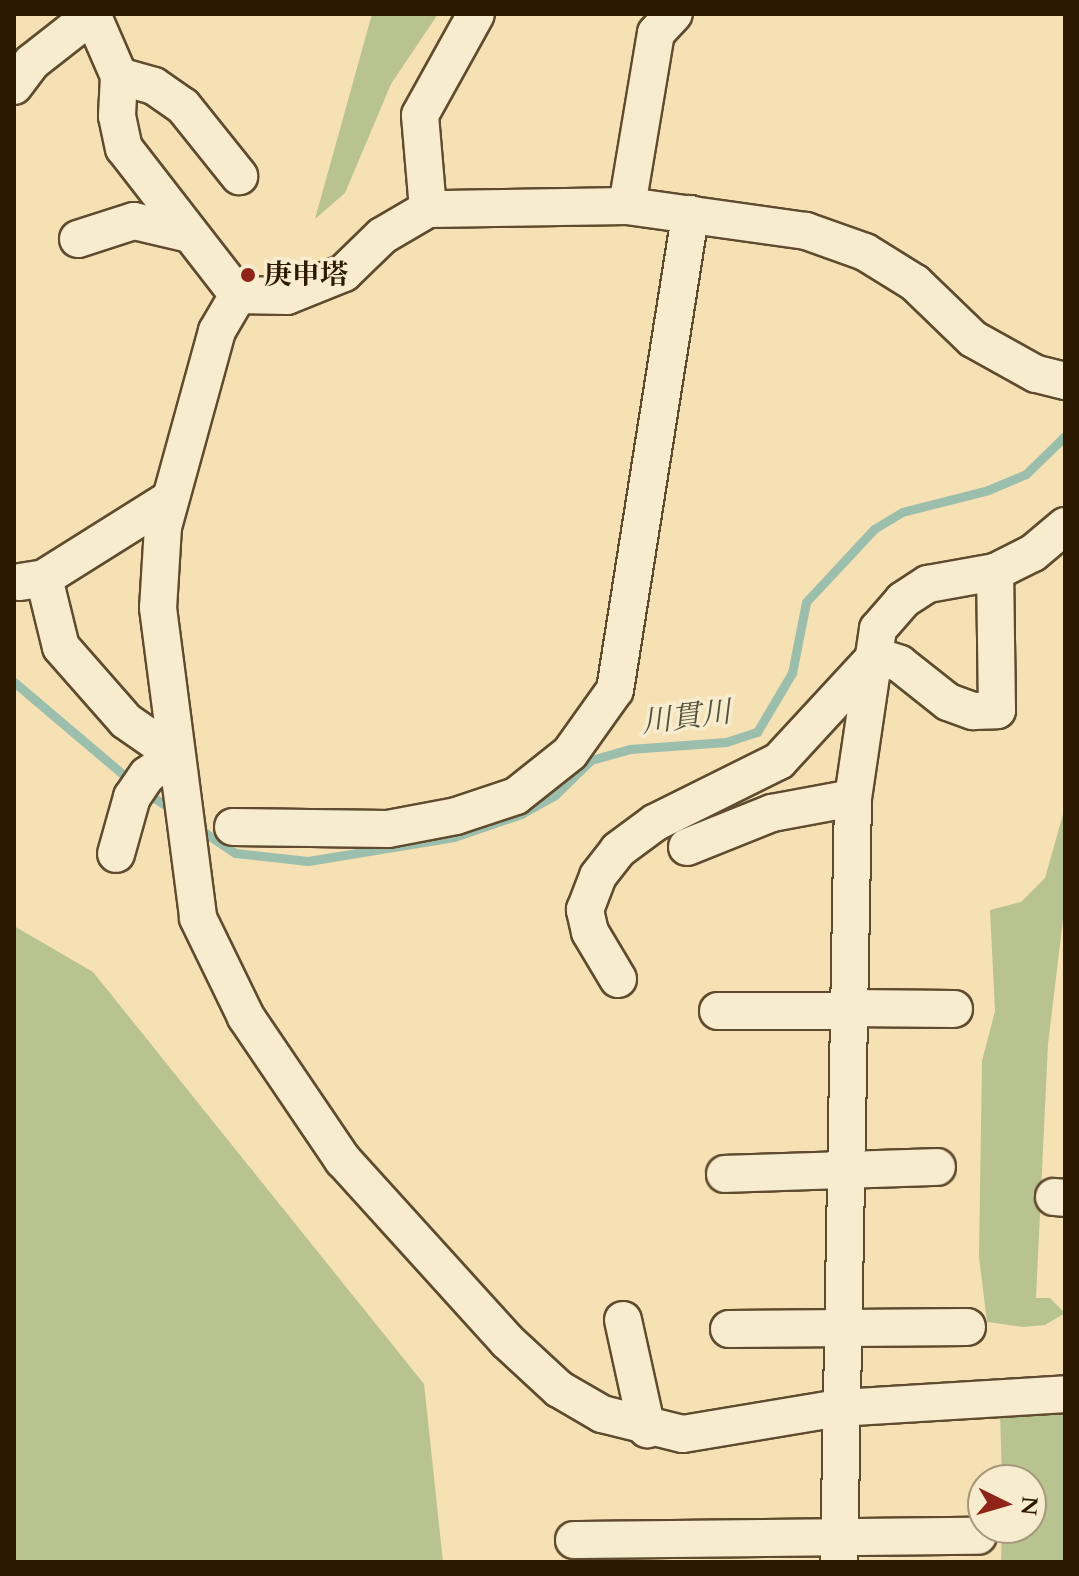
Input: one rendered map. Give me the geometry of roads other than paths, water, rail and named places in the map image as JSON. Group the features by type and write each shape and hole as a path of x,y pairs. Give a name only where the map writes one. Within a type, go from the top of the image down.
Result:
{"street":[{"path":"14,86 32,62 92,14 119,76 117,116 124,148 238,295"},
{"path":"428,209 420,115 476,14"},
{"path":"627,206 656,33 674,14"},
{"path":"119,76 154,86 183,106 239,176"},
{"path":"238,295 287,296 344,273 382,236 428,209 627,206 806,231 865,252 915,283 973,339 1036,374 1065,381"},
{"path":"233,827 388,829 456,816 516,796 570,753 615,690 690,214"},
{"path":"78,239 134,221 190,234"},
{"path":"238,295 217,331 163,527 158,608 175,755 198,918 246,1017 343,1160 507,1341 559,1389 602,1414 647,1429 683,1434 839,1408 1065,1394"},
{"path":"170,499 32,580 61,647 126,721 175,755"},
{"path":"839,1550 839,1408 848,1169 853,798 878,629 903,600 928,584 995,572 1033,553 1065,526"},
{"path":"876,656 900,664 948,702 973,711 997,710 995,572"},
{"path":"618,979 590,932 585,910 605,867 656,822 779,761 876,656"},
{"path":"116,854 138,788 175,755"},
{"path":"687,847 772,813 853,798"},
{"path":"718,1011 954,1009"},
{"path":"725,1174 937,1167"},
{"path":"623,1320 647,1429"},
{"path":"729,1329 967,1327"},
{"path":"574,1540 839,1550 967,1537"}],"waterway":[{"name":"川貫川","path":"198,828 235,853 308,861 454,837 521,814 555,795 591,760 630,749 726,742 757,732 792,673 806,602 874,529 902,512 988,490 1026,474 1065,436"},
{"name":"川貫川","path":"14,682 133,783"},
{"name":"川貫川","path":"145,792 165,805"}],"place":[{"name":"庚申塔","path":"248,275"}]}
